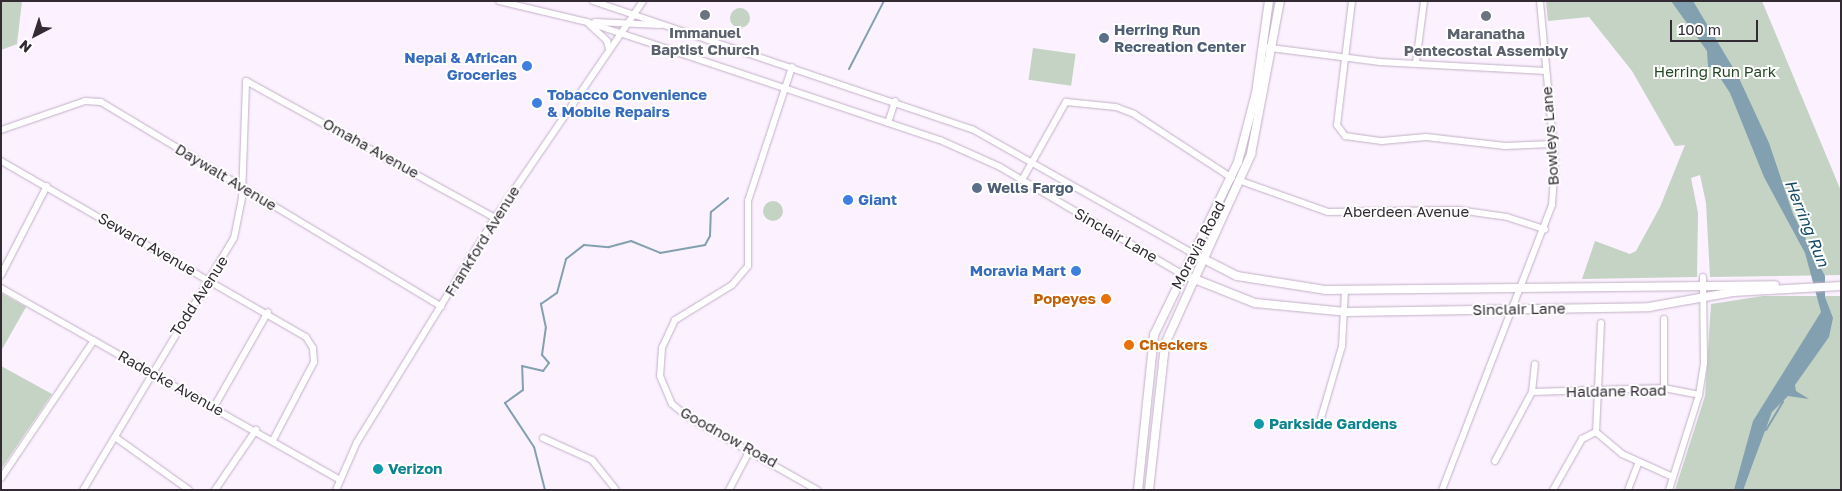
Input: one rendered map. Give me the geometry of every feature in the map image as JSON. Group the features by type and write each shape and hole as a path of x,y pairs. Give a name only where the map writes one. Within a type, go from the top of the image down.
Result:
{"main road":[{"name":"Moravia Road","path":"1138,490 1150,352 1159,318 1232,178 1252,113 1269,1"},
{"name":"Moravia Road","path":"1149,490 1160,364 1168,331 1241,181 1259,124 1274,50 1280,1"},
{"name":"Sinclair Lane","path":"1194,254 1227,273 1255,280 1345,290 1521,288 1703,280 1789,286 1841,286"},
{"name":"Sinclair Lane","path":"1182,274 1193,280 1255,303 1346,312 1649,307 1704,297 1789,286"}],"street":[{"name":"Sinclair Lane","path":"499,1 537,5 888,122 967,151 1022,180 1182,274"},
{"name":"Sinclair Lane","path":"594,1 964,126 1033,159 1194,254"},
{"name":"Frankford Avenue","path":"336,490 357,442 495,218 643,1"},
{"path":"1352,1 1337,116 1339,130 1356,140 1426,137 1506,146 1552,144"},
{"path":"1416,63 1424,1"},
{"name":"Bowleys Lane","path":"1442,490 1545,230 1555,192 1540,1"},
{"path":"587,22 666,25"},
{"path":"587,22 607,41 609,49"},
{"path":"1262,47 1344,59 1416,63 1510,72 1546,70"},
{"name":"Goodnow Road","path":"792,67 748,202 748,266 732,285 675,320 660,363 663,386 672,404 818,490"},
{"name":"Omaha Avenue","path":"246,81 495,218"},
{"name":"Todd Avenue","path":"83,490 153,372 211,281 234,238 242,188 246,81"},
{"name":"Daywalt Avenue","path":"1,130 85,101 101,102 441,306"},
{"path":"888,122 894,101"},
{"path":"1022,180 1066,102 1116,108 1148,121 1232,178"},
{"name":"Seward Avenue","path":"1,161 48,186 300,332 313,348 311,369 272,440"},
{"name":"Aberdeen Avenue","path":"1241,181 1328,212 1458,210 1507,217 1545,230"},
{"path":"1,275 48,186"},
{"path":"1669,490 1699,395 1704,297 1703,280"},
{"name":"Radecke Avenue","path":"1,288 256,430 340,480"},
{"path":"1321,418 1339,362 1346,312 1345,290"},
{"path":"214,407 268,312"},
{"path":"1664,319 1664,388"},
{"path":"1596,432 1600,390 1601,323"},
{"path":"1,478 94,340"},
{"path":"1495,461 1532,392 1535,364"},
{"name":"Haldane Road","path":"1532,392 1664,388 1699,395"},
{"path":"215,490 256,430"},
{"path":"1596,432 1639,462 1673,477"},
{"path":"1553,490 1582,439 1596,432"},
{"path":"115,437 189,490"},
{"path":"543,438 592,460 616,490"},
{"path":"729,490 750,450"},
{"path":"1628,490 1639,462"}],"green space":[{"path":"1,1 22,1 17,44 1,50"},
{"name":"Herring Run Park","path":"1546,1 1762,1 1841,191 1841,275 1710,277 1706,203 1700,175 1691,178 1698,213 1697,277 1582,279 1595,241 1630,254 1636,251 1660,207 1685,145 1675,146 1632,71 1589,17 1548,21"},
{"path":"740,8 747,11 750,18 747,25 740,28 733,25 730,18 733,11"},
{"path":"1033,48 1076,54 1071,86 1029,80"},
{"path":"773,201 780,204 783,211 780,218 773,221 766,218 763,211 766,204"},
{"path":"1,293 26,307 1,351"},
{"path":"1763,296 1841,296 1841,490 1675,490 1705,396 1711,304"},
{"path":"1,366 52,394 1,469"}],"water":[{"name":"Herring Run","path":"1671,1 1693,1 1738,76 1769,143 1793,214 1825,276 1825,297 1833,318 1829,337 1795,385 1796,391 1809,399 1788,396 1772,412 1743,490 1734,490 1753,421 1821,312 1805,253 1764,177 1730,93 1713,67 1708,67 1707,51"}],"waterway":[{"path":"849,69 884,1"},
{"path":"545,490 534,447 505,403 523,390 522,366 543,371 549,363 542,355 546,328 541,304 557,293 566,259 584,245 609,247 631,241 660,253 705,245 710,236 711,212 728,198"},
{"name":"Herring Run","path":"1766,430 1783,402"},
{"name":"Herring Run","path":"1742,490 1752,461"}],"place":[{"name":"Immanuel Baptist Church","path":"705,15"},
{"name":"Maranatha Pentecostal Assembly","path":"1486,16"},
{"name":"Herring Run Recreation Center","path":"1104,38"},
{"name":"Nepai & African Groceries","path":"527,66"},
{"name":"Tobacco Convenience & Mobile Repairs","path":"537,103"},
{"name":"Wells Fargo","path":"977,188"},
{"name":"Giant","path":"848,200"},
{"name":"Moravia Mart","path":"1076,271"},
{"name":"Popeyes","path":"1106,299"},
{"name":"Checkers","path":"1129,345"},
{"name":"Parkside Gardens","path":"1259,424"},
{"name":"Verizon","path":"378,469"}]}
